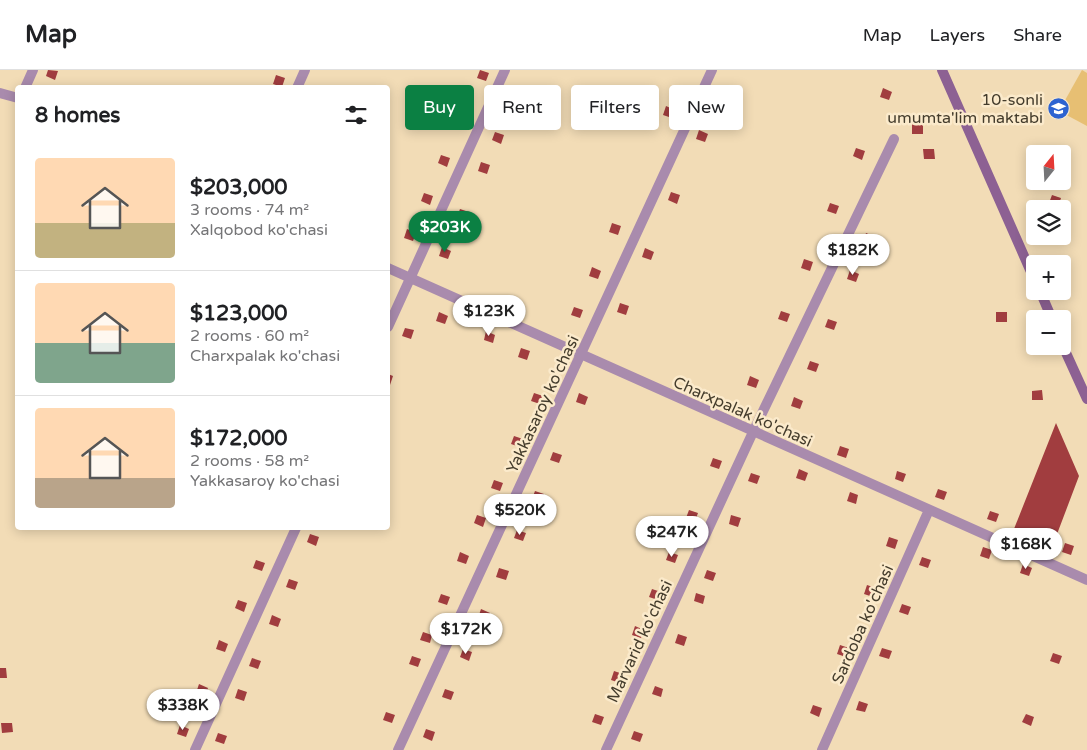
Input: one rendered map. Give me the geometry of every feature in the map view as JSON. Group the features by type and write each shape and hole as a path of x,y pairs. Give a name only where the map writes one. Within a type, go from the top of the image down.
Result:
{"main road":[{"path":"942,70 1026,261"},
{"path":"1067,355 1087,399"}],"street":[{"path":"26,85 33,70"},
{"path":"298,85 305,70"},
{"path":"390,323 505,70"},
{"name":"Yakkasaroy ko'chasi","path":"398,750 712,70"},
{"path":"0,93 15,97"},
{"name":"Marvarid ko'chasi","path":"606,750 753,432 894,139"},
{"name":"Charxpalak ko'chasi","path":"390,269 1087,580"},
{"name":"Sardoba ko'chasi","path":"822,750 929,510"},
{"path":"195,750 295,530"}],"shaded area":[{"path":"1082,70 1087,73 1087,126 1059,111"}],"building":[{"path":"48,70 58,71 55,80 46,76"},
{"path":"480,70 489,73 486,81 477,78"},
{"path":"276,75 285,78 283,85 273,84"},
{"path":"883,88 892,92 889,100 880,97"},
{"path":"666,106 669,107 669,117 663,115"},
{"path":"912,124 923,124 923,134 912,134"},
{"path":"699,130 708,134 705,142 696,139"},
{"path":"495,132 504,135 501,144 492,140"},
{"path":"856,148 865,151 862,160 853,156"},
{"path":"923,149 934,149 935,159 924,159"},
{"path":"441,155 450,158 447,167 438,163"},
{"path":"481,162 490,165 487,174 478,171"},
{"path":"671,192 680,195 677,204 668,200"},
{"path":"424,193 433,196 430,205 421,201"},
{"path":"1052,195 1061,198 1060,200 1050,200"},
{"path":"830,203 839,206 836,214 827,211"},
{"path":"460,209 469,212 466,220 457,217"},
{"path":"612,223 621,226 618,235 609,232"},
{"path":"407,229 416,233 413,241 404,238"},
{"path":"866,233 875,237 872,245 863,242"},
{"path":"442,247 451,251 448,259 439,256"},
{"path":"645,248 654,252 651,260 642,257"},
{"path":"804,259 813,262 810,271 801,268"},
{"path":"592,267 601,271 598,279 589,276"},
{"path":"850,270 859,274 856,282 847,279"},
{"path":"620,303 629,306 626,315 617,312"},
{"path":"574,307 583,310 580,318 571,315"},
{"path":"781,311 790,314 787,322 778,319"},
{"path":"439,312 448,316 445,324 436,321"},
{"path":"996,312 1007,312 1007,322 996,322"},
{"path":"828,319 837,322 834,330 825,327"},
{"path":"405,328 414,330 411,339 402,336"},
{"path":"486,331 495,335 493,343 484,340"},
{"path":"521,348 530,351 527,360 518,357"},
{"path":"810,361 819,364 816,372 807,369"},
{"path":"750,376 759,380 756,388 747,385"},
{"path":"1042,390 1043,400 1032,400 1032,391"},
{"path":"534,393 543,396 540,404 531,401"},
{"path":"579,393 588,397 585,405 576,402"},
{"path":"794,397 803,401 800,409 791,406"},
{"path":"1056,423 1079,476 1051,550 1012,534"},
{"path":"514,436 523,439 520,447 511,444"},
{"path":"840,446 849,449 846,458 837,455"},
{"path":"553,452 562,455 559,463 550,460"},
{"path":"713,458 722,461 719,469 710,466"},
{"path":"799,469 808,473 805,481 796,478"},
{"path":"897,471 906,474 903,482 895,479"},
{"path":"751,473 760,476 757,484 748,481"},
{"path":"494,480 503,483 500,491 491,488"},
{"path":"938,489 947,492 944,500 935,497"},
{"path":"535,491 544,494 541,502 532,499"},
{"path":"850,492 858,495 856,504 847,501"},
{"path":"689,510 698,513 695,521 686,518"},
{"path":"990,511 999,514 996,522 987,519"},
{"path":"477,515 486,518 483,527 474,523"},
{"path":"731,515 741,518 738,527 729,524"},
{"path":"517,530 526,533 523,541 514,538"},
{"path":"310,534 319,537 316,546 307,542"},
{"path":"889,537 898,540 895,549 886,546"},
{"path":"1065,543 1074,546 1071,555 1062,552"},
{"path":"983,547 992,550 989,559 980,556"},
{"path":"460,552 469,556 466,564 457,561"},
{"path":"669,552 678,555 675,563 666,560"},
{"path":"922,557 931,560 928,568 919,565"},
{"path":"256,560 265,563 262,571 253,568"},
{"path":"1023,564 1032,568 1029,576 1020,573"},
{"path":"499,568 509,571 506,580 496,577"},
{"path":"707,570 716,573 713,581 704,578"},
{"path":"289,579 298,582 295,590 286,587"},
{"path":"867,585 876,588 873,597 864,594"},
{"path":"652,589 661,592 658,600 649,597"},
{"path":"696,593 705,596 703,604 694,601"},
{"path":"441,594 450,597 447,605 438,602"},
{"path":"238,600 247,603 244,612 235,608"},
{"path":"902,604 911,607 908,615 899,612"},
{"path":"481,609 490,613 487,621 478,618"},
{"path":"272,615 281,619 278,627 269,624"},
{"path":"635,626 644,630 641,638 632,635"},
{"path":"423,632 432,635 430,643 420,640"},
{"path":"678,634 687,637 684,646 675,643"},
{"path":"219,640 228,644 225,652 216,649"},
{"path":"840,645 849,648 846,657 837,654"},
{"path":"882,648 892,651 889,659 879,656"},
{"path":"463,649 472,652 469,661 460,657"},
{"path":"1053,653 1062,656 1059,664 1050,661"},
{"path":"412,656 421,659 418,667 409,664"},
{"path":"252,658 261,661 258,669 249,666"},
{"path":"0,668 6,668 7,678 0,678"},
{"path":"614,671 623,674 620,683 611,680"},
{"path":"199,684 208,688 205,696 196,693"},
{"path":"655,686 663,689 661,697 652,694"},
{"path":"238,689 247,692 244,701 235,698"},
{"path":"445,689 454,692 451,700 442,697"},
{"path":"859,701 868,704 865,712 856,710"},
{"path":"813,705 822,708 819,717 810,713"},
{"path":"386,712 395,715 392,723 383,720"},
{"path":"595,714 604,717 601,725 592,722"},
{"path":"1026,714 1034,717 1031,726 1022,722"},
{"path":"1,723 12,723 13,732 2,733"},
{"path":"180,725 189,729 186,737 177,734"},
{"path":"426,729 435,732 432,741 423,737"},
{"path":"634,731 643,734 640,742 631,739"},
{"path":"218,733 227,736 224,744 215,741"}],"place":[{"name":"10-sonli umumta'lim maktabi","path":"1059,108"}]}
